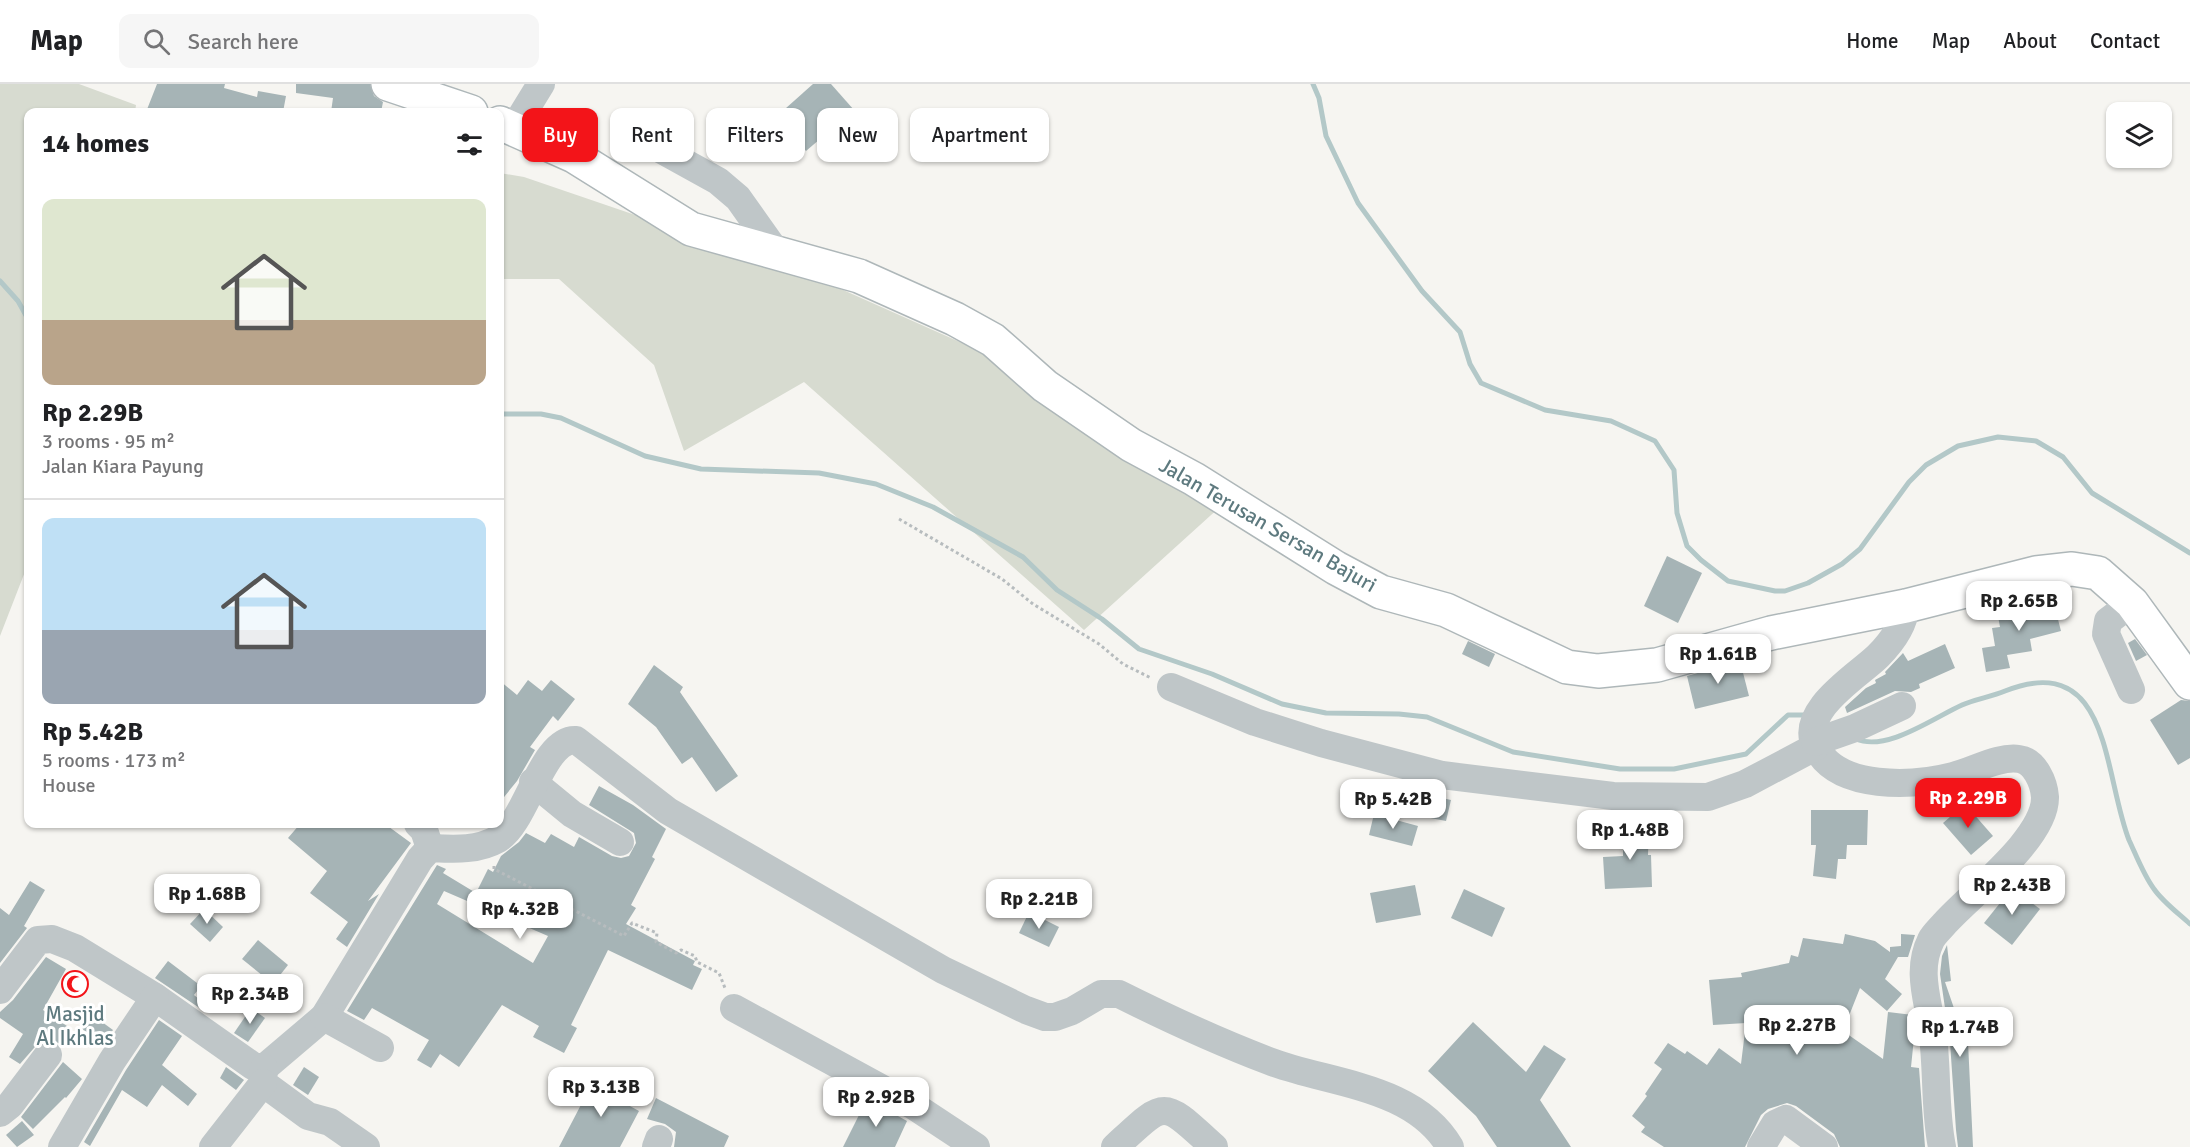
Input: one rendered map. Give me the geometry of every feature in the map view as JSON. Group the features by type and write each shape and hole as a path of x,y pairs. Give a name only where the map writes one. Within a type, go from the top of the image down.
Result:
{"main road":[{"path":"388,84 459,108"},
{"name":"Jalan Terusan Sersan Bajuri","path":"507,125 574,156 691,229 859,276 955,319 993,340 1045,386 1131,445 1194,478 1336,568 1381,592 1446,610 1567,667 1598,671 1657,665 1771,633 1906,606 2036,573 2072,569 2098,573 2132,603 2190,683"}],"street":[{"path":"507,125 541,84"},
{"path":"684,162 718,181 738,198 777,253"},
{"path":"2131,690 2106,634 2108,621 2132,603"},
{"path":"1906,606 1904,622 1878,656 1834,691 1814,729 1815,745 1832,765 1857,780 1908,782 1952,776 2008,759 2022,759 2033,768 2044,785 2045,801 2034,830 2014,856 1966,900 1931,940 1924,964 1925,1003 1932,1029 1938,1124 1942,1147"},
{"path":"1171,687 1255,722 1321,743 1442,775 1613,796 1708,797 1745,784 1815,745 1902,706"},
{"path":"213,1147 264,1075 324,1017 420,859 424,836 476,848 500,838 510,830 533,782 558,748 570,740 576,740 668,811 943,970 1026,1010 1046,1017 1055,1017 1072,1011 1101,994 1119,994 1269,1061 1397,1100 1417,1113 1444,1137 1450,1147"},
{"path":"533,782 572,814 620,842"},
{"path":"0,990 31,947 45,938 75,948 155,997 253,1066 308,1116 330,1122 366,1147"},
{"path":"62,1147 112,1061 155,997"},
{"path":"734,1008 914,1106 976,1147"},
{"path":"324,1017 380,1048"},
{"path":"0,1113 10,1105 48,1055"},
{"path":"1114,1147 1152,1113 1161,1110 1181,1116 1214,1147"},
{"path":"1761,1147 1775,1124 1786,1119 1824,1147"}],"path":[{"path":"899,519 1002,579 1033,604 1098,644 1123,664 1171,687"},
{"path":"476,848 494,859 494,869 624,936 632,923 657,933 656,942 676,953 681,950 695,956 697,962 719,973 726,995 734,1008"}],"shaded area":[{"path":"0,84 79,84 136,105 136,108 24,108 24,574 0,636"},
{"path":"504,174 524,177 805,273 980,351 1221,506 1084,630 804,382 684,451 654,365 559,279 504,279"}],"building":[{"path":"157,84 225,84 224,88 257,97 258,91 286,96 284,108 148,108"},
{"path":"296,84 370,84 374,96 383,102 382,108 332,108 333,98 296,93"},
{"path":"813,84 831,84 852,108 817,108 817,142 806,151 805,108 786,108"},
{"path":"1667,556 1702,573 1678,623 1644,606"},
{"path":"2053,600 2061,631 2030,639 2032,651 2007,655 2010,668 1986,672 1982,648 1995,646 1992,628 2000,627 1997,611"},
{"path":"2135,639 2147,655 2136,661 2128,643"},
{"path":"1468,641 1495,654 1489,667 1462,654"},
{"path":"1945,644 1955,668 1919,684 1920,688 1911,692 1895,691 1847,713 1845,707 1866,688 1876,683 1875,680 1886,674 1885,672 1903,653 1908,661"},
{"path":"1740,661 1749,696 1695,709 1687,676"},
{"path":"654,665 683,687 680,692 738,776 716,792 692,757 682,764 656,727 628,704"},
{"path":"528,680 542,691 551,680 575,699 558,721 553,716 530,747 535,750 517,781 504,797 504,684 517,695"},
{"path":"2181,700 2190,701 2190,758 2178,765 2150,720"},
{"path":"599,786 633,805 666,829 652,857 655,859 631,905 636,908 626,924 695,961 693,965 702,969 692,990 608,950 571,1025 577,1028 564,1053 533,1037 539,1026 502,1005 459,1067 440,1054 431,1068 417,1060 429,1040 372,1008 364,1020 347,1011 437,865 446,869 443,873 476,893 488,869 493,872 501,856 519,842 526,833 545,843 551,834 574,847 579,837 612,856 621,858 629,856 636,843 634,833 589,805","holes":["444,891 548,936 533,963 437,904"]},
{"path":"1420,793 1451,800 1446,821 1415,815"},
{"path":"1965,804 1993,836 1971,855 1943,823"},
{"path":"1811,810 1868,810 1867,845 1847,845 1846,859 1838,859 1836,879 1813,876 1816,845 1811,845"},
{"path":"1374,814 1418,826 1412,846 1369,835"},
{"path":"1623,825 1649,825 1648,855 1651,855 1652,887 1605,889 1603,857 1623,856"},
{"path":"297,828 390,828 411,843 368,901 379,894 347,947 336,939 348,922 310,893 327,871 288,838"},
{"path":"30,881 45,890 24,926 27,928 0,963 0,908 9,915"},
{"path":"1415,885 1421,915 1376,923 1370,893"},
{"path":"2012,888 2040,909 2012,945 1984,923"},
{"path":"1464,889 1505,908 1492,937 1451,918"},
{"path":"204,909 223,927 210,942 190,924"},
{"path":"1029,912 1059,927 1049,947 1019,933"},
{"path":"1845,934 1875,941 1890,952 1890,947 1901,946 1901,934 1915,935 1908,957 1898,957 1885,979 1902,994 1887,1011 1860,988 1843,1031 1883,1059 1888,1012 1913,1015 1915,1028 1911,1067 1919,1068 1925,1147 1840,1147 1834,1134 1796,1106 1787,1103 1768,1109 1761,1115 1745,1147 1664,1147 1641,1132 1645,1127 1632,1116 1647,1096 1645,1094 1662,1069 1654,1063 1668,1043 1685,1054 1687,1051 1707,1065 1719,1048 1741,1064 1746,1023 1713,1025 1709,980 1742,977 1741,973 1789,963 1791,955 1798,957 1803,938 1843,944"},
{"path":"258,940 288,965 273,984 242,959"},
{"path":"1947,945 1951,981 1945,982 1957,1017 1975,1012 1983,1038 1968,1042 1973,1147 1958,1147 1950,1042 1940,974 1942,956"},
{"path":"46,957 66,969 43,1010 70,1028 60,1044 51,1039 41,1040 20,1064 9,1057 23,1034 0,1018 0,1012 13,1000"},
{"path":"168,961 201,986 194,995 205,1004 201,1009 155,978"},
{"path":"251,1008 265,1018 248,1042 234,1033"},
{"path":"91,1014 113,1030 103,1044 81,1028"},
{"path":"159,1020 182,1036 162,1065 197,1094 188,1106 162,1085 147,1107 122,1090 90,1146 84,1142 126,1070"},
{"path":"1473,1022 1526,1072 1544,1045 1566,1059 1540,1100 1571,1147 1497,1147 1476,1116 1428,1071"},
{"path":"63,1062 82,1079 66,1098 33,1129 21,1117"},
{"path":"226,1067 244,1080 236,1090 220,1078"},
{"path":"304,1067 319,1077 308,1095 293,1085"},
{"path":"597,1074 623,1087 617,1099 639,1111 620,1147 559,1147"},
{"path":"656,1098 729,1136 724,1147 674,1147 676,1132 665,1124 647,1119"},
{"path":"867,1099 907,1121 895,1147 843,1147"},
{"path":"22,1121 34,1135 17,1147 6,1135"}],"waterway":[{"path":"1313,84 1319,98 1326,136 1358,203 1422,291 1460,332 1470,364 1481,383 1545,410 1611,421 1655,441 1674,470 1677,513 1687,546 1728,581 1775,591 1785,591 1808,583 1842,564 1860,549 1909,482 1926,465 1958,446 1998,437 2036,441 2063,457 2092,493 2190,553"},
{"path":"0,281 18,301 24,312"},
{"path":"504,414 541,414 561,418 645,456 701,469 819,473 876,484 933,507 1023,557 1057,590 1102,619 1139,649 1212,674 1282,704 1326,713 1399,714 1427,717 1513,752 1620,769 1674,769 1746,754 1788,715 1808,715"},
{"path":"1856,739 1868,742 1896,737 1962,705 2005,691 2040,683 2065,687 2084,702 2097,725 2129,840 2150,884 2190,924"}],"place":[{"name":"Masjid Al Ikhlas","path":"75,984"}]}
